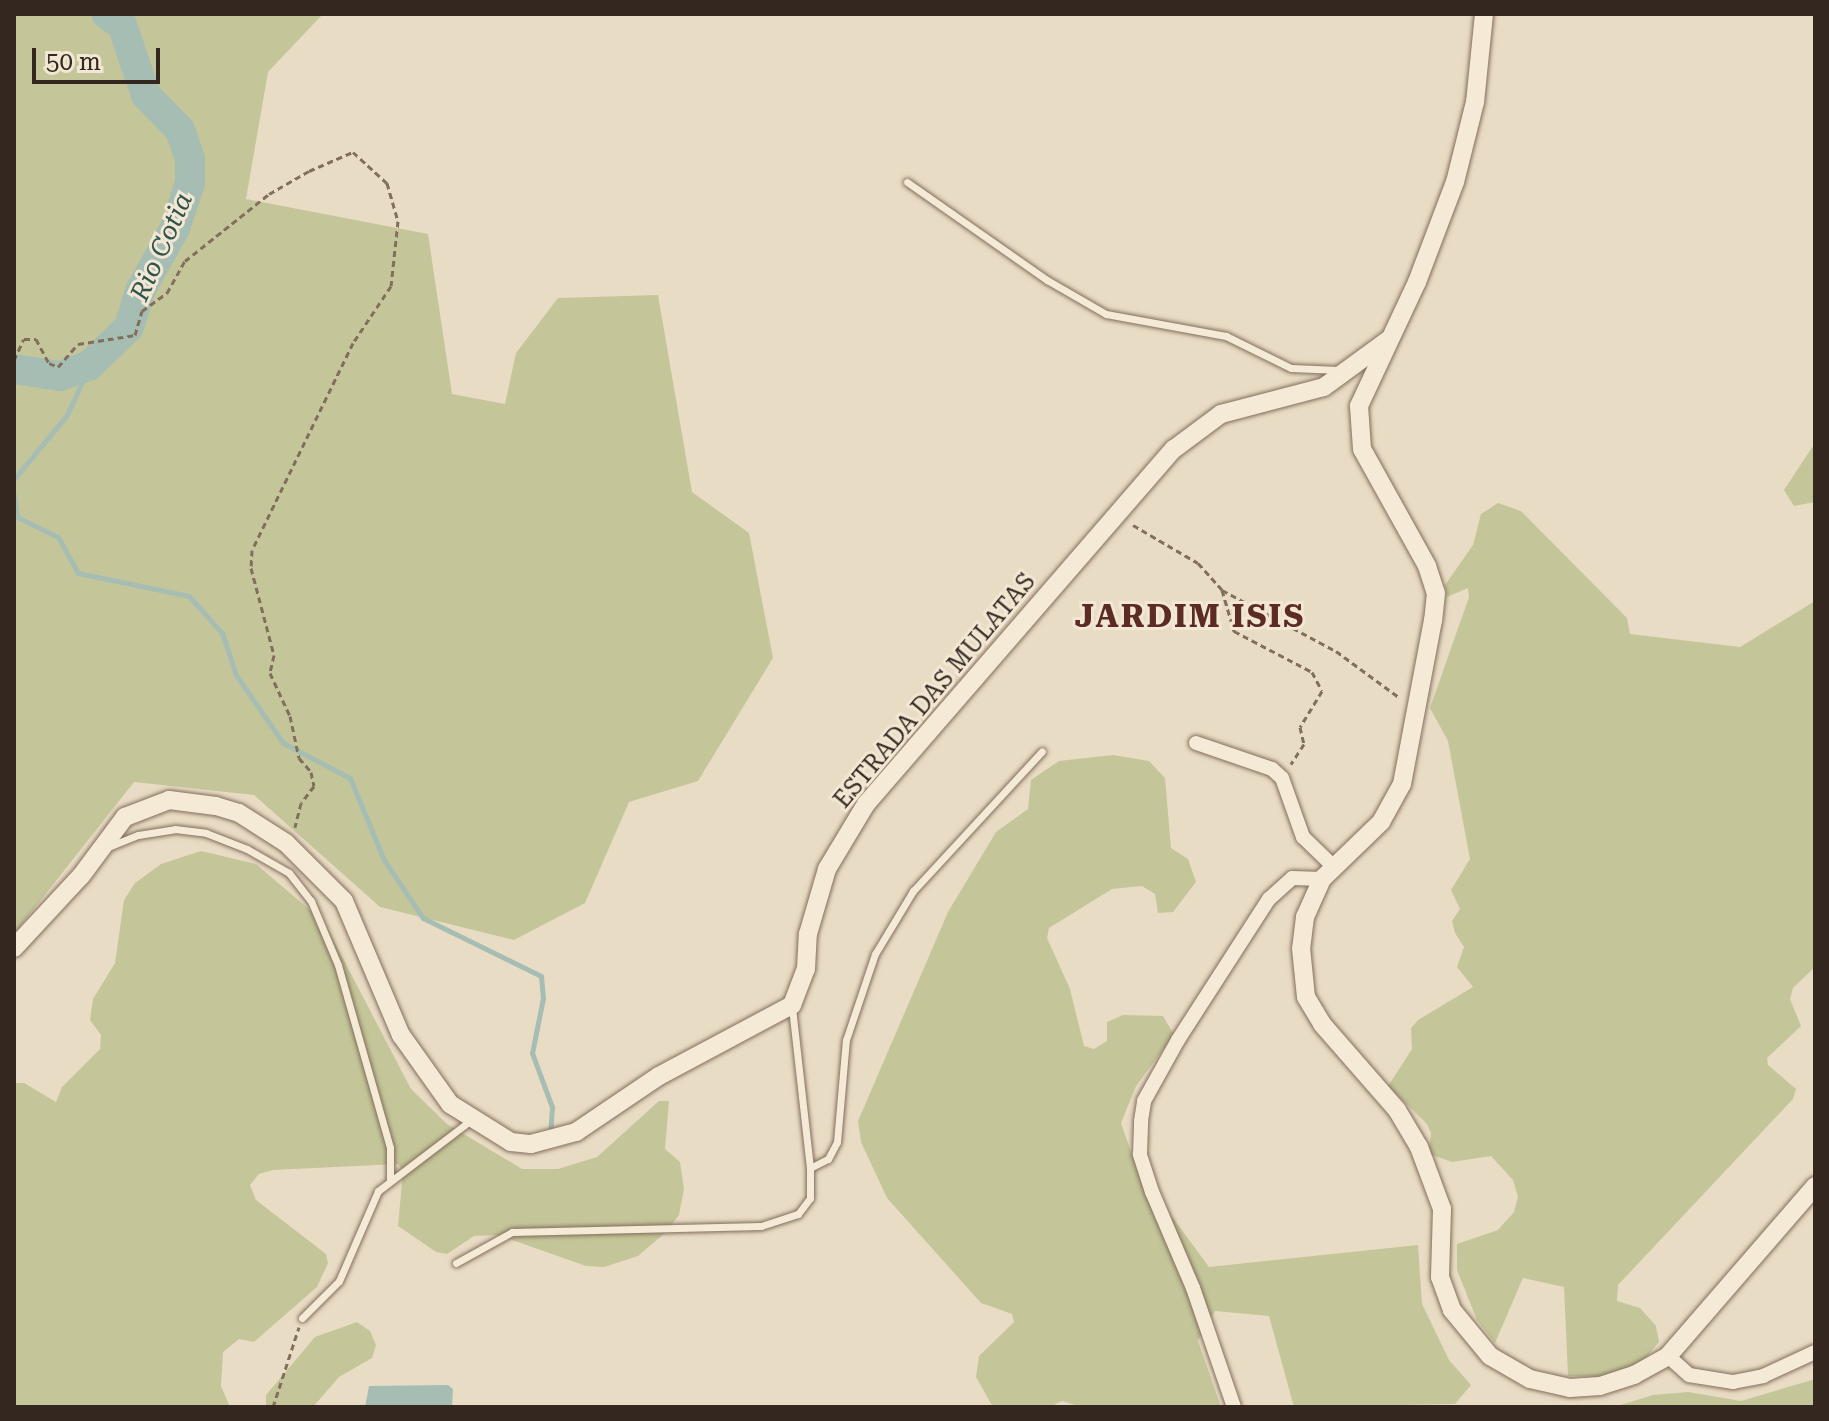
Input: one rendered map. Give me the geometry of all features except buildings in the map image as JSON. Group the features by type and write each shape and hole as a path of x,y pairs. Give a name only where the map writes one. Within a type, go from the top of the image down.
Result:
{"street":[{"path":"1484,14 1475,102 1455,182 1388,340 1365,386 1357,427 1374,474 1422,551 1436,593 1402,784 1381,822 1328,873 1305,917 1301,948 1306,997 1322,1024 1397,1110 1419,1147 1442,1209 1440,1277 1452,1310 1490,1356 1552,1385 1600,1386 1634,1375 1668,1356 1815,1186"},
{"name":"ESTRADA DAS MULATAS","path":"792,1005 806,969 808,934 827,869 866,804 1115,515 1198,428 1251,404 1324,387 1388,340"},
{"path":"1196,743 1272,769 1282,778 1303,837 1328,873"},
{"path":"14,948 125,817 169,800 239,813 286,843 344,901 401,1035 422,1069 470,1121 511,1142 552,1141 606,1116 659,1076 792,1005"},
{"path":"1234,1407 1183,1260 1152,1192 1140,1154 1141,1121 1154,1081 1255,917 1292,878 1328,873"},
{"path":"1668,1356 1689,1375 1733,1382 1763,1376 1815,1352"}],"lane":[{"path":"907,182 1047,280 1106,314 1226,336 1291,368 1347,369"},
{"path":"810,1168 828,1159 837,1142 846,1040 875,954 913,891 1042,751"},
{"path":"98,851 138,835 175,829 206,833 247,849 289,873 311,901 338,965 390,1148 390,1181"},
{"path":"456,1263 512,1232 785,1221 810,1198 810,1168 792,1005"},
{"path":"302,1318 339,1281 370,1203 390,1181 470,1121"}],"path":[{"path":"14,360 24,339 36,339 49,363 58,367 78,344 135,335 142,311 167,293 185,261 269,194 309,171 353,152 387,183 398,221 391,286 353,343 252,550 251,568 274,655 270,673 314,786 286,843"},
{"path":"1115,515 1198,563 1222,590 1336,651 1415,710"},
{"path":"1222,590 1234,631 1312,672 1322,691 1300,727 1304,744 1282,778"},
{"path":"273,1407 302,1318"}],"green space":[{"path":"14,14 323,14 268,72 246,199 428,234 452,394 505,404 516,353 558,298 658,295 692,492 749,533 773,658 698,781 629,802 585,903 514,940 380,907 254,795 134,782 14,934"},
{"path":"1815,443 1815,502 1794,506 1784,490"},
{"path":"1498,503 1521,511 1627,618 1630,634 1740,647 1815,601 1815,967 1793,988 1790,999 1801,1026 1767,1058 1768,1065 1796,1089 1793,1099 1618,1285 1617,1301 1640,1308 1656,1326 1659,1342 1639,1366 1610,1377 1568,1376 1564,1287 1523,1278 1495,1343 1477,1320 1457,1270 1457,1244 1498,1230 1514,1212 1518,1197 1513,1180 1491,1156 1452,1162 1429,1154 1431,1133 1427,1124 1388,1086 1412,1049 1411,1028 1418,1020 1473,987 1457,967 1464,947 1452,921 1460,909 1451,890 1470,859 1448,741 1430,708 1469,597 1468,588 1447,597 1445,585 1473,545 1481,514"},
{"path":"1113,755 1149,761 1165,778 1171,848 1188,859 1196,882 1173,912 1158,913 1155,894 1142,886 1112,889 1049,928 1047,938 1070,989 1084,1046 1094,1049 1107,1041 1107,1022 1123,1015 1163,1016 1174,1035 1136,1086 1121,1123 1137,1169 1209,1267 1418,1245 1422,1304 1449,1360 1471,1385 1455,1404 1294,1407 1269,1316 1215,1311 1198,1341 1221,1407 1082,1407 1062,1401 1050,1407 993,1407 976,1377 979,1356 1014,1322 1012,1314 981,1303 887,1198 861,1142 858,1121 948,912 996,832 1028,809 1031,780 1059,761"},
{"path":"201,851 256,864 324,922 411,1089 447,1124 522,1169 558,1169 597,1157 659,1101 669,1101 665,1149 680,1162 684,1189 679,1215 666,1232 638,1256 604,1267 586,1266 498,1235 474,1236 447,1254 436,1252 398,1226 403,1171 398,1164 273,1170 259,1174 250,1185 256,1200 326,1254 328,1263 317,1287 254,1342 239,1339 223,1352 221,1386 230,1407 14,1407 14,1083 24,1083 56,1102 62,1087 100,1049 101,1035 90,1020 93,999 115,963 124,900 135,883 161,864"},
{"path":"357,1322 370,1331 376,1345 372,1358 339,1377 313,1407 266,1407 266,1395 315,1337"},
{"path":"1815,1379 1815,1407 1614,1407 1653,1395 1688,1392 1741,1401"}],"shaded area":[{"path":"448,1385 453,1389 452,1407 365,1407 369,1386"}],"waterway":[{"name":"Rio Cotia","path":"14,369 60,376 90,365 129,327 140,291 175,228 190,183 190,159 180,130 146,95 122,25 106,14"},
{"path":"14,479 67,415 90,365"},
{"path":"14,495 17,517 58,537 78,573 189,596 222,633 236,675 283,743 350,778 384,860 423,918 541,976 543,998 532,1053 552,1107 550,1133"}],"district":[{"name":"JARDIM ISIS","path":"1190,616"}]}
